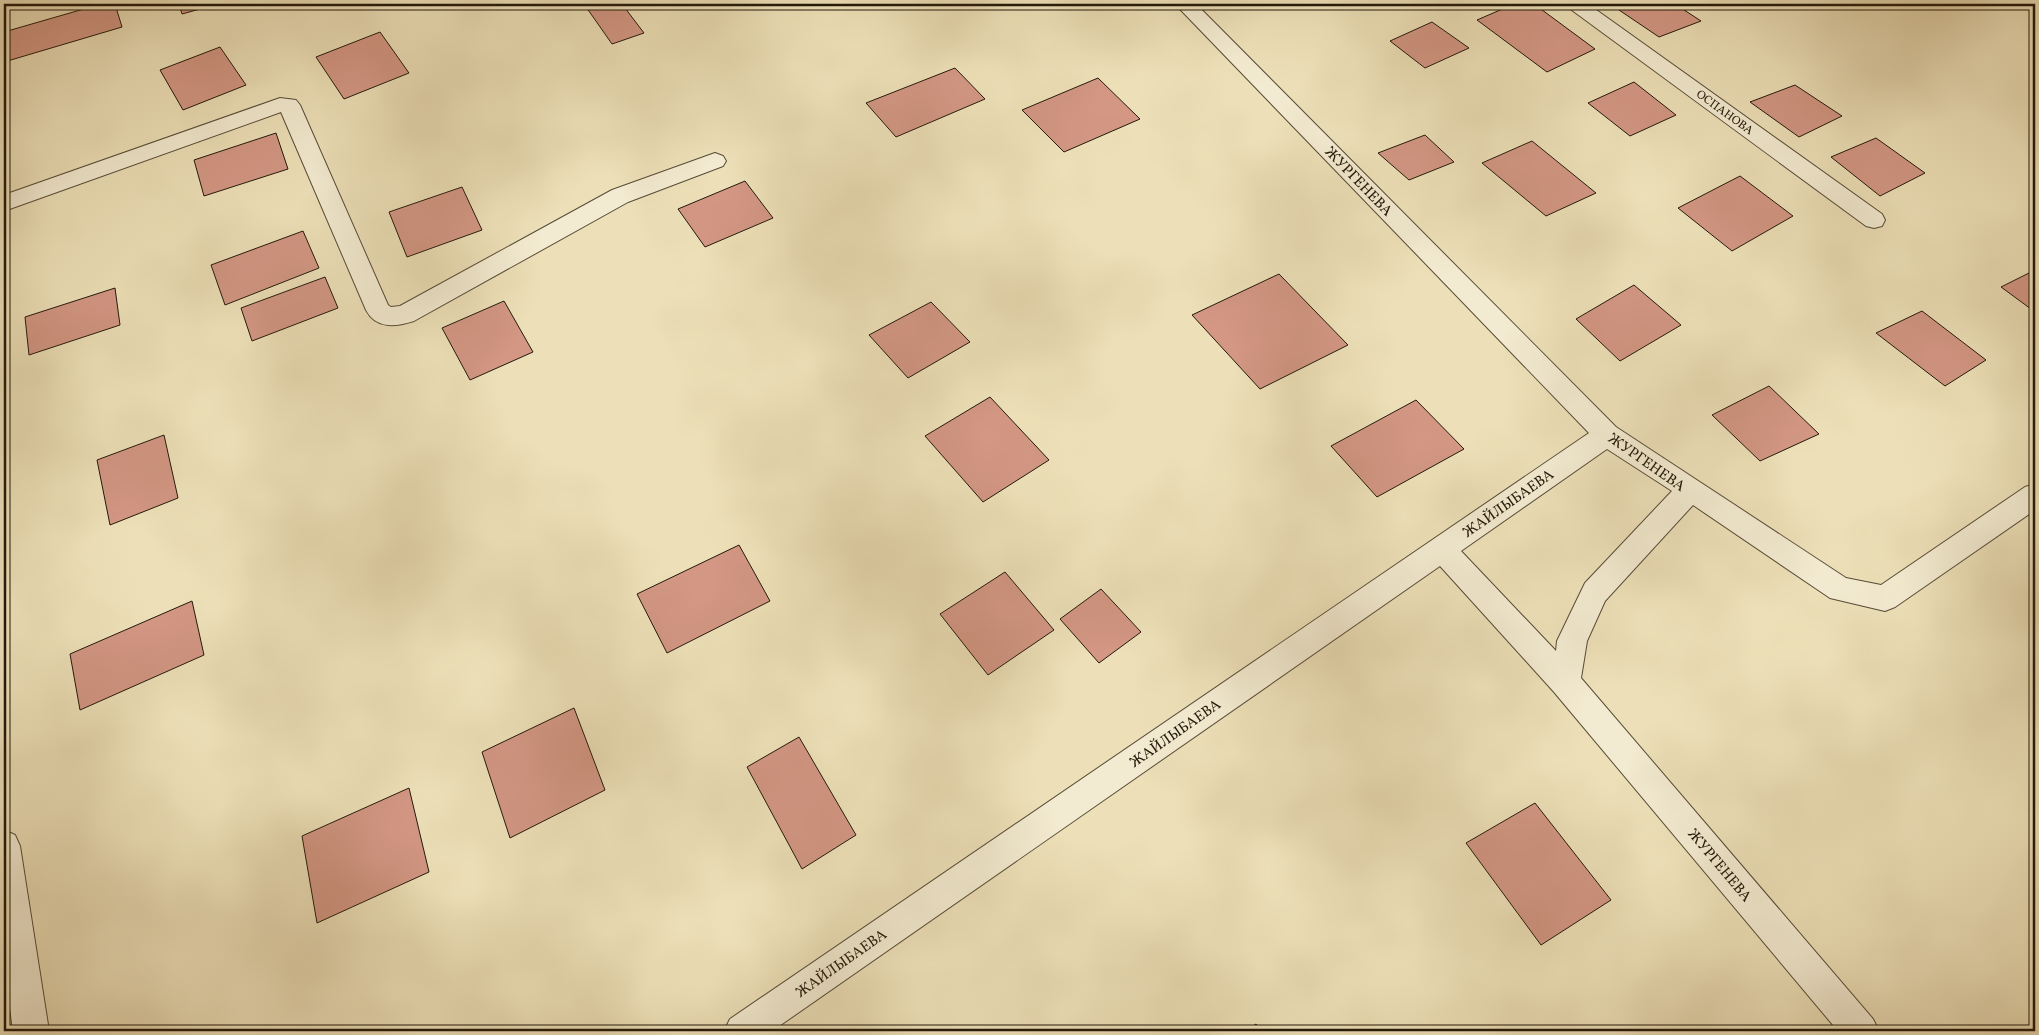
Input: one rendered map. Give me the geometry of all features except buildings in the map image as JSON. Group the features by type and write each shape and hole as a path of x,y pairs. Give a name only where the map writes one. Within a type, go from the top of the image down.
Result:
{"street":[{"name":"ЖУРГЕНЕВА","path":"1185,4 1607,435 1644,461 1691,489 1595,592 1572,641 1565,682 1861,1031"},
{"name":"ОСПАНОВА","path":"1576,4 1874,220"},
{"path":"4,203 265,110 280,105 289,105 378,310 386,317 406,315 620,196 715,161"},
{"name":"ЖАЙЛЫБАЕВА","path":"742,1031 1607,435"},
{"path":"1691,489 1840,589 1885,598 2035,496"},
{"path":"1442,549 1565,682"},
{"path":"4,846 30,1031"}]}
